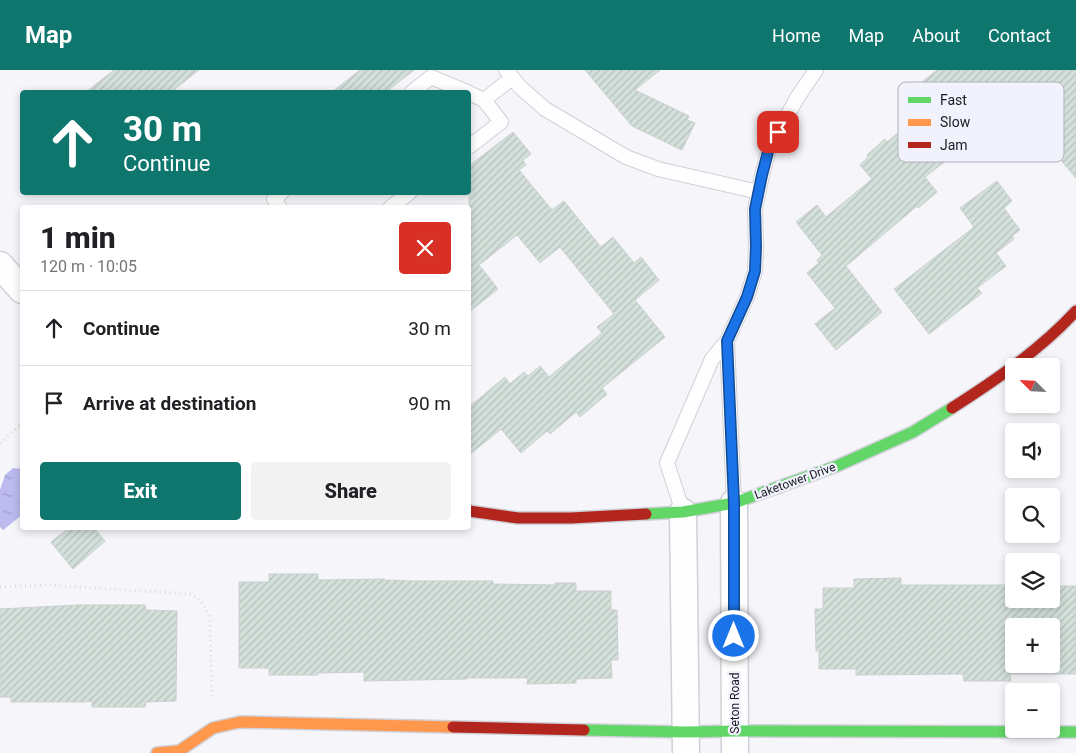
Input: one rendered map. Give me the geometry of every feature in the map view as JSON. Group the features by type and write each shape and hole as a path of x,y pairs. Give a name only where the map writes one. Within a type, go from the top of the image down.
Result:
{"street":[{"path":"0,265 20,288"},
{"name":"Laketower Drive","path":"471,511 518,518 571,518 683,512 734,503 837,466 914,432 1019,362 1064,324 1076,311"},
{"name":"Seton Road","path":"734,503 735,742"},
{"path":"683,512 686,742"},
{"path":"157,753 179,751 213,728 240,722 686,742 1076,732"}],"lane":[{"path":"683,512 667,463 712,359 727,341 747,297 755,271 755,209 769,148 797,98 816,70"},
{"path":"484,100 509,74 520,87 545,109 626,157 658,169 759,192"},
{"path":"415,90 431,77 461,90"},
{"path":"471,94 484,100 501,122 471,145"},
{"path":"278,205 274,199 279,195"},
{"path":"394,205 406,195"},
{"path":"727,341 734,503"}],"path":[{"path":"0,443 20,426"},
{"path":"0,587 46,585 191,594 202,602 210,618 213,722 217,727"}],"water":[{"path":"13,468 20,469 20,517 3,530 0,527 0,490 5,475"}],"building":[{"path":"114,70 199,70 174,90 89,90"},
{"path":"360,70 414,70 389,90 335,90"},
{"path":"585,70 660,70 635,90 689,116 687,120 695,123 682,150 632,126"},
{"path":"937,70 1076,70 1076,178 1062,162 1064,162 1064,82 922,82"},
{"path":"513,132 531,154 523,160 526,165 519,170 552,210 564,201 601,247 613,237 634,263 641,257 659,280 635,300 665,337 602,388 607,394 580,417 576,412 550,434 547,431 521,453 501,429 471,453 471,405 505,377 510,384 524,372 528,376 540,366 549,377 602,333 597,327 614,314 560,247 540,263 517,235 479,265 498,289 471,310 471,205 469,205 469,195 471,195 471,164"},
{"path":"898,133 898,162 944,162 925,177 937,192 918,208 917,206 846,266 882,312 836,350 815,324 835,308 807,273 819,263 817,260 822,255 796,222 817,205 826,217 872,179 860,165 868,157 867,155 885,139 887,142"},
{"path":"997,181 1012,201 1004,208 1020,230 1012,236 1014,239 996,253 1006,266 977,288 982,293 929,334 894,289 974,227 960,208"},
{"path":"66,530 96,530 105,541 73,569 51,542"},
{"path":"269,574 318,574 318,580 493,581 493,584 555,585 555,583 576,583 576,591 611,591 611,610 617,610 618,660 611,660 612,678 576,679 576,683 527,684 528,678 364,681 364,672 318,673 318,675 269,675 269,668 239,668 239,582 269,582"},
{"path":"901,578 901,585 1005,585 1005,608 1060,608 1060,586 1076,586 1076,674 1010,674 1011,681 964,681 963,674 856,675 856,669 819,669 819,651 816,651 815,609 823,609 823,588 854,588 854,579"},
{"path":"78,605 145,605 146,610 177,611 176,701 146,702 145,707 92,707 92,701 11,702 11,697 0,697 0,609"}],"traffic: fast":[{"path":"646,514 683,512 734,503 837,466 913,432 952,408"},
{"path":"584,730 686,732 1076,732"}],"traffic: slow":[{"path":"157,753 179,751 213,728 240,722 453,727"}],"traffic: jam":[{"path":"952,408 1017,363 1048,338 1076,311"},
{"path":"471,511 518,518 571,518 646,514"},
{"path":"453,727 584,730"}],"route":[{"path":"734,636 734,503 727,341 747,297 755,271 755,209 769,148 778,132"}]}
